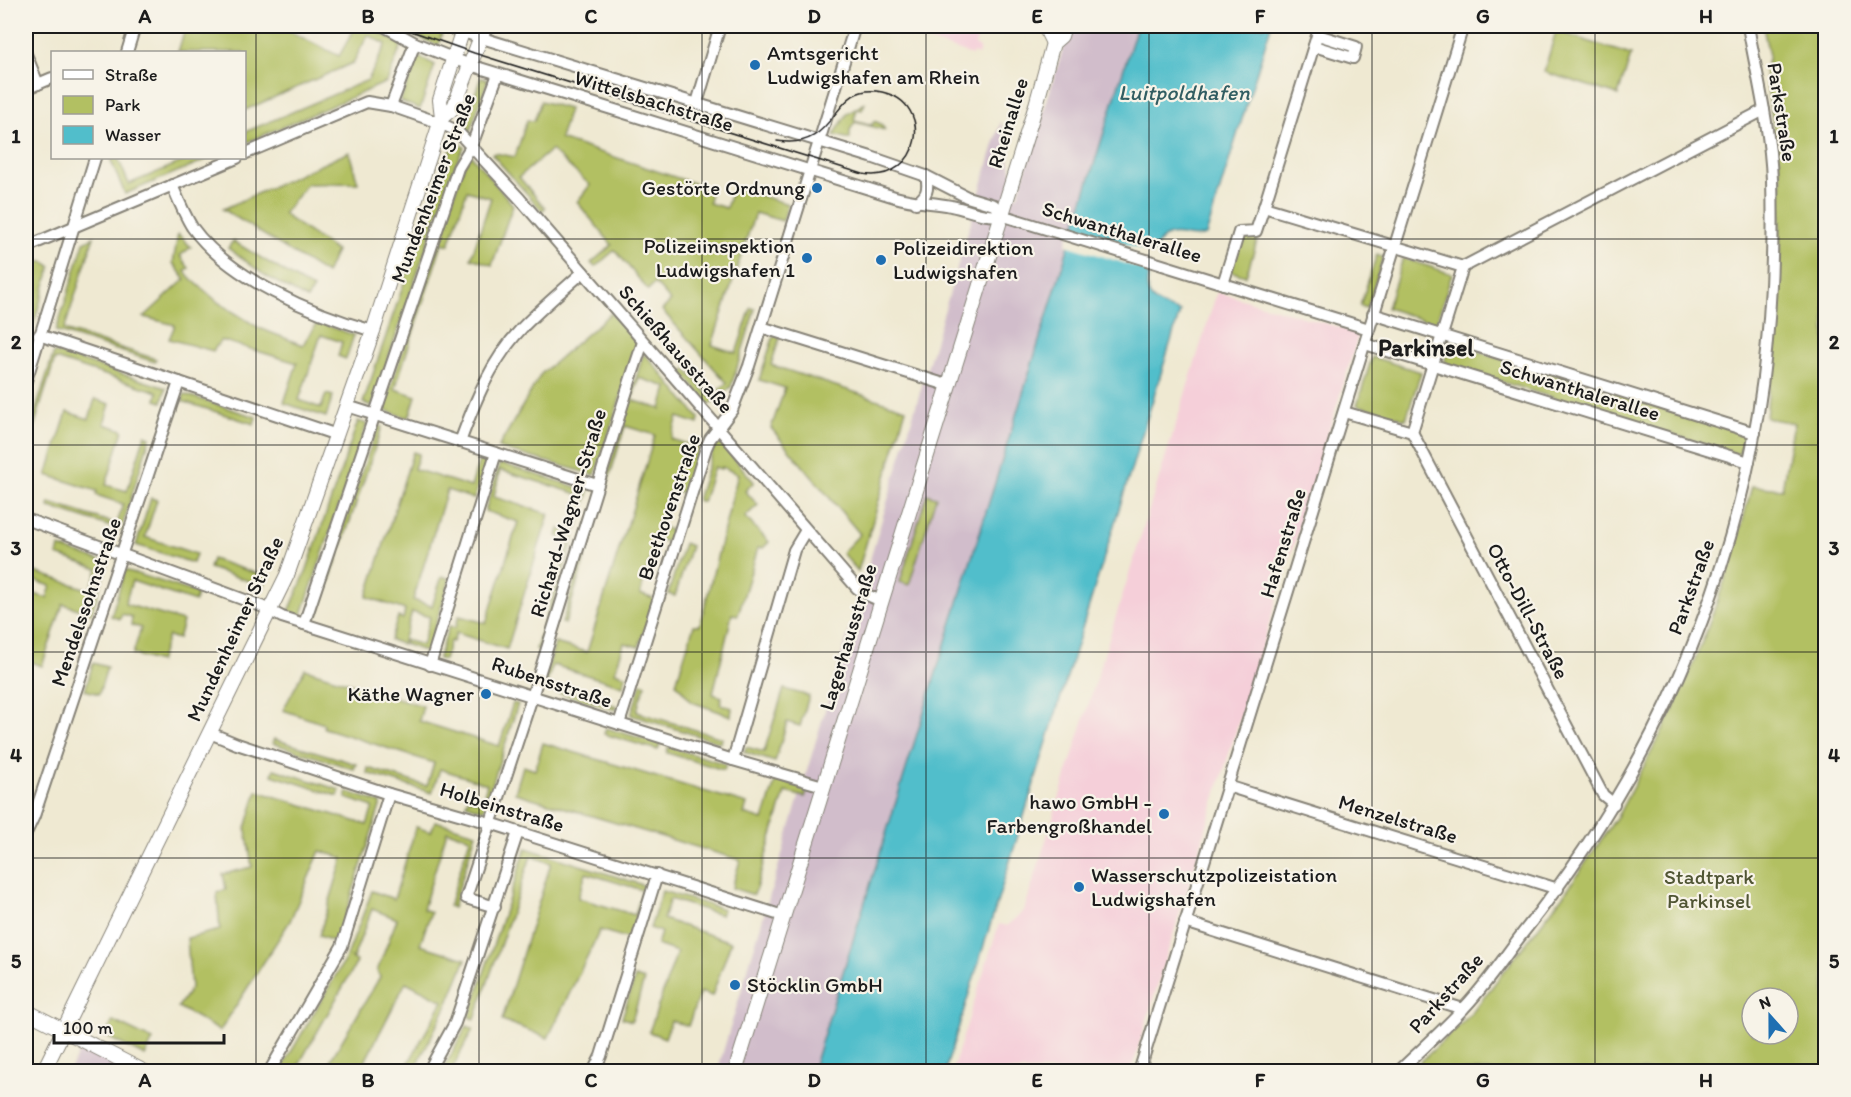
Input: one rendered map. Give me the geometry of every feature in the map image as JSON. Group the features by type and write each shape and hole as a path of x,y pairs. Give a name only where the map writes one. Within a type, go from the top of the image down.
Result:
{"street":[{"path":"128,50 135,26"},
{"name":"Wittelsbachstraße","path":"384,26 415,43 470,65 596,102 916,203 952,206 992,217 1001,215 994,205 967,197 926,176 482,31 442,26"},
{"path":"697,103 720,26"},
{"name":"Beethovenstraße","path":"619,724 706,448 732,410 740,392 855,26"},
{"name":"Rheinallee","path":"1050,26 1048,33 1053,43"},
{"name":"Rheinallee","path":"1001,215 1053,43 1061,36 1064,26"},
{"name":"Hafenstraße","path":"1138,1071 1463,26"},
{"name":"Parkstraße","path":"1398,1071 1463,1009 1558,889 1614,804 1666,705 1698,630 1728,543 1755,433 1765,358 1771,282 1772,178 1764,110 1748,26"},
{"name":"Mundenheimer Straße","path":"43,1071 287,575 373,331 441,120 440,100 463,28"},
{"path":"1223,284 1239,232 1256,231 1319,30 1356,47 1353,58 1314,46"},
{"name":"Mundenheimer Straße","path":"441,120 454,107 482,31"},
{"path":"391,106 415,43"},
{"path":"26,54 38,84"},
{"name":"Mundenheimer Straße","path":"304,624 458,168 472,146 498,74"},
{"path":"26,89 51,78"},
{"name":"Schießhausstraße","path":"246,153 367,102 441,120 457,131 583,272 857,588 881,601"},
{"path":"1264,207 1463,267 1764,110"},
{"path":"26,381 95,159"},
{"path":"26,247 235,159"},
{"path":"916,203 924,198 927,192 926,176"},
{"path":"172,185 191,225 206,243 247,276 311,310 373,331"},
{"name":"Schwanthalerallee","path":"1001,215 1369,329"},
{"name":"Lagerhausstraße","path":"735,1071 1001,215"},
{"path":"1344,412 1412,432 1463,267"},
{"path":"460,442 478,393 502,353 521,329 583,272"},
{"name":"Schwanthalerallee","path":"1373,314 1755,433"},
{"path":"761,327 947,385"},
{"path":"39,334 337,435"},
{"name":"Richard-Wagner-Straße","path":"495,907 466,898 532,697 643,342"},
{"name":"Schwanthalerallee","path":"1365,344 1749,462"},
{"name":"Mendelssohnstraße","path":"26,833 34,816 123,555 179,382"},
{"path":"347,406 597,485"},
{"name":"Otto-Dill-Straße","path":"1412,432 1603,795 1614,804"},
{"path":"430,665 496,453"},
{"name":"Rubensstraße","path":"26,519 304,624 733,760 823,786"},
{"path":"733,760 794,550 806,530"},
{"name":"Holbeinstraße","path":"210,733 389,794 490,823 783,916"},
{"name":"Menzelstraße","path":"1227,786 1558,889"},
{"path":"269,1071 342,946 389,794"},
{"path":"428,1071 455,1023 518,832"},
{"path":"593,1071 600,1056 657,875"},
{"path":"1185,922 1463,1009"},
{"path":"26,1011 145,1071"}],"shaded area":[{"path":"874,26 982,26 975,45 980,48 978,55 973,53 972,55 893,29 892,31"},
{"path":"1070,26 1137,26 812,1071 717,1072 1001,121 1017,198"},
{"path":"1217,292 1359,333 1131,1071 952,1071 999,924 1007,926 1024,911"},
{"path":"81,1048 131,1071 69,1072"}],"green space":[{"path":"186,26 279,26 339,56 356,26 366,26 400,43 401,47 387,82 246,143 246,132 368,80 386,44 368,35 353,63 246,110 246,51 178,51"},
{"path":"394,26 427,26 443,30 438,46"},
{"name":"Stadtpark Parkinsel","path":"1763,26 1825,26 1825,1071 1411,1071 1471,1014 1565,893 1618,815 1674,709 1705,635 1733,557 1752,486 1782,489 1794,423 1766,418 1779,278 1781,179 1765,71 1769,56"},
{"path":"1556,31 1631,55 1618,95 1544,72"},
{"path":"419,57 435,65 420,109 400,101"},
{"path":"481,77 488,80 469,134 462,131"},
{"path":"541,101 569,109 560,139 711,189 709,203 726,208 733,187 788,204 783,221 755,213 712,345 736,353 751,308 755,309 731,387 709,405 682,372 686,369 710,397 727,383 662,310 671,301 655,283 648,290 615,250 595,267 591,263 612,245 577,202 590,185 551,150 519,177 545,208 542,211 492,154 515,157 527,120 534,121"},
{"path":"865,103 862,110 857,109 854,120 872,125 874,121 881,124 885,130 855,122 850,130 850,139 834,135 847,114"},
{"path":"455,141 464,147 452,172 372,406 363,403 445,163"},
{"path":"349,152 358,183 307,184 283,214 336,251 326,274 223,209"},
{"path":"471,155 513,205 492,265 471,258 491,198 467,191 449,245 442,243 395,389 416,396 409,418 383,410 464,165"},
{"path":"118,159 129,184 189,159 208,159 125,194 111,161"},
{"path":"178,234 191,247 180,256 189,268 185,271 188,276 219,303 259,328 303,345 317,322 354,335 346,359 338,356 342,342 321,335 299,400 321,408 326,394 333,396 326,417 284,403 297,363 221,340 213,351 169,339 175,325 144,317 185,279 173,263"},
{"path":"1259,235 1246,276 1229,271 1240,236"},
{"path":"94,237 64,330 156,359 155,362 56,331 84,242"},
{"path":"233,241 313,289 307,299 266,276 228,248"},
{"path":"1377,254 1383,257 1367,308 1360,306"},
{"path":"1403,258 1452,274 1436,324 1387,308"},
{"path":"43,261 51,266 26,349 26,268"},
{"path":"611,313 638,344 595,475 498,448 541,374"},
{"path":"774,335 780,337 771,365 906,409 858,571 842,553 860,534 771,428 785,388 759,380"},
{"path":"1450,343 1745,433 1739,455 1444,364"},
{"path":"54,352 166,388 162,402 156,400 158,392 55,359 26,452 26,441"},
{"path":"643,355 646,355 699,418 698,424 678,417 671,439 699,448 686,493 671,490 660,527 671,530 668,542 656,539 640,594 654,599 639,647 624,643 615,672 626,676 623,686 553,665 546,684 617,706 616,710 542,688 555,643 587,652 655,435 625,426 565,624 562,623","holes":["639,378 667,387 661,409 632,400"]},
{"path":"1372,357 1421,372 1406,419 1357,405"},
{"path":"184,394 256,417 254,424 182,401"},
{"path":"95,399 110,404 104,424 123,430 106,485 127,491 145,435 150,437 121,530 49,507 50,503 117,524 123,504 96,495 97,491 47,475 67,412 89,419"},
{"path":"358,421 367,424 300,620 287,616 306,572"},
{"path":"378,425 382,427 318,615 313,613"},
{"path":"721,443 754,482 745,491 758,505 745,517 769,542 763,548 758,548 738,615 732,614 713,694 722,697 720,704 732,708 731,716 692,702 676,683 694,625 700,625 738,474 722,467 721,469 714,467 703,502 697,500 712,453 715,446"},
{"path":"413,452 419,454 414,469 471,487 479,460 486,462 474,499 447,490 413,600 432,606 442,576 450,579 427,652 404,644 405,640 422,645 430,617 412,612 402,644 390,640 398,617 403,619 405,610 367,597"},
{"path":"500,463 589,491 577,529 572,527 581,495 500,470 494,497 549,514 507,649 456,633 453,642 450,641 444,660 438,659 449,626 455,628 459,616 486,623 518,522 485,511"},
{"path":"927,494 936,497 909,585 900,582"},
{"path":"151,498 157,500 145,537 196,554 193,563 136,545"},
{"path":"559,529 575,534 539,650 536,649 570,541 557,536"},
{"path":"684,543 691,546 675,596 668,594"},
{"path":"59,547 108,563 91,613 63,604 42,666 26,660 28,592 47,598 51,586 33,580 35,572 90,590 98,569 57,555"},
{"path":"212,559 267,577 264,586 209,568"},
{"path":"125,570 197,593 195,602 132,581 125,604 183,621 178,639 168,636 159,662 133,654 141,628 131,625 132,617 122,614 120,619 111,616"},
{"path":"93,663 107,667 99,694 85,690"},
{"path":"305,669 423,706 419,721 499,746 513,703 518,704 484,810 466,804 468,798 482,802 487,784 440,769 432,793 367,773 368,768 427,786 434,763 324,728 324,724 283,710"},
{"path":"641,683 646,685 637,712 722,738 721,743 631,715"},
{"path":"784,689 809,696 800,726 787,722 775,762 744,752 746,747 764,752"},
{"path":"606,728 660,744 658,750 604,734"},
{"path":"274,739 356,764 354,769 272,743"},
{"path":"543,743 747,804 744,814 763,820 776,779 808,789 805,797 785,792 754,895 732,888 740,860 515,793 523,766 535,770"},
{"path":"668,747 726,764 724,770 667,753"},
{"path":"274,769 340,790 338,796 272,775"},
{"path":"257,791 367,825 373,807 346,798 348,792 381,803 337,942 319,936 343,858 320,851 290,921 220,1031 178,1007 191,988 187,938 220,930 217,893 226,889 223,874 252,867 246,828"},
{"path":"435,821 476,833 453,908 449,906 470,838 447,831 423,909 431,912 420,945 466,959 448,1003 414,1071 404,1071 443,1001 406,982 360,1071 324,1071 380,977 377,971 397,919 372,909 353,958 351,958 357,962 298,1066 306,1071 280,1071 347,956 372,891 394,899 416,827 431,832"},
{"path":"526,848 646,886 629,939 600,930 548,1038 502,1020 551,863 531,856 475,1019 469,1017","holes":["586,873 642,890 635,915 578,898"]},
{"path":"662,891 723,909 721,915 670,899 663,919 731,942 712,996 700,992 688,1026 671,1021 665,1038 649,1032 677,952 657,945 661,932 650,928"},
{"path":"635,977 644,980 632,1021 622,1018"},
{"path":"113,1021 153,1040 145,1056 105,1036"},
{"path":"467,1026 473,1029 451,1071 442,1071"}],"water":[{"name":"Luitpoldhafen","path":"1137,26 1271,26 1206,235 1195,237 1170,235 1159,242 1155,252 1147,283 1150,296 1161,304 1180,312 945,1071 812,1072"}],"pier":[{"path":"1071,227 1157,254 1152,272 1066,245"}],"tram line":[{"path":"397,26 474,53 863,174 883,174 898,167 909,155 915,141 915,125 910,111 899,99 882,92 865,91 852,96 813,136 798,142 777,141"}],"place":[{"name":"Amtsgericht Ludwigshafen am Rhein","path":"755,65"},
{"name":"Gestörte Ordnung","path":"817,188"},
{"name":"Polizeiinspektion Ludwigshafen 1","path":"807,258"},
{"name":"Polizeidirektion Ludwigshafen","path":"881,260"},
{"name":"Käthe Wagner","path":"486,694"},
{"name":"hawo GmbH - Farbengroßhandel","path":"1164,814"},
{"name":"Wasserschutzpolizeistation Ludwigshafen","path":"1079,887"},
{"name":"Stöcklin GmbH","path":"735,985"}],"district":[{"name":"Parkinsel","path":"1426,348"}]}
